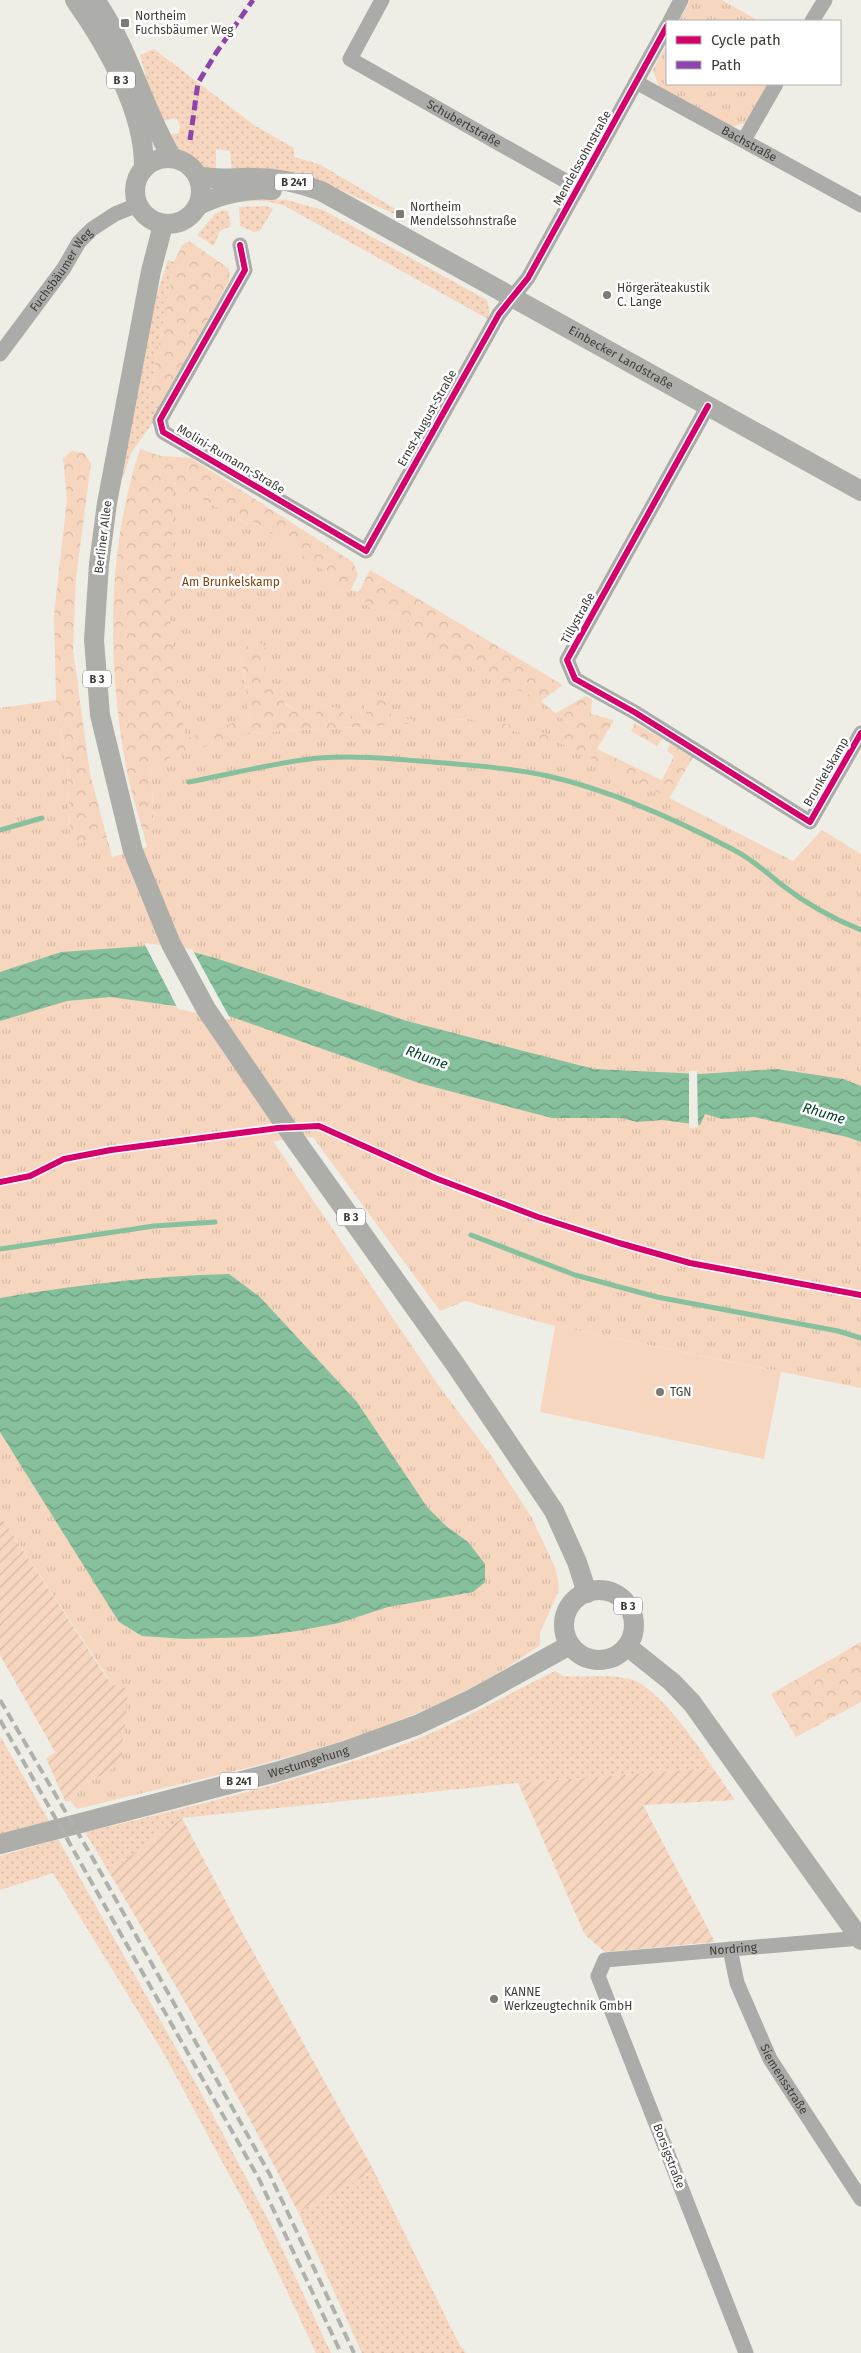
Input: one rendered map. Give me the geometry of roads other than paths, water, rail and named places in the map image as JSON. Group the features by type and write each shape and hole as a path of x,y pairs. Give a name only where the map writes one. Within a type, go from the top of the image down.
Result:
{"main road":[{"name":"B 3","path":"75,0 107,50 129,100 144,147 144,168"},
{"name":"B 3","path":"95,0 118,37 136,76 157,133 172,158"},
{"path":"172,158 187,164 198,176 202,195 199,205 193,214 184,221 174,225 162,225 152,221 143,214 137,204 135,185 144,168 157,160 172,158"},
{"name":"Einbecker Landstraße","path":"198,176 212,180 282,179 301,184 348,204 379,225 861,491"},
{"name":"Einbecker Landstraße","path":"199,205 226,194 265,190 290,192 313,196 334,204 364,221 379,225"},
{"name":"Berliner Allee","path":"162,225 151,271 107,503 99,564 94,640 100,715 132,851 171,944 202,1000 294,1138 455,1364 554,1511 577,1562 587,1593"},
{"name":"B 3","path":"587,1593 609,1592 627,1604 631,1611 634,1625 627,1646"},
{"path":"587,1593 570,1605 565,1618 564,1632 570,1645 576,1652 593,1660 612,1658 627,1646 672,1682 692,1703 860,1939"},
{"name":"Westumgehung","path":"0,1844 276,1772 348,1750 417,1725 464,1703 570,1645"}],"street":[{"name":"Schubertstraße","path":"382,0 350,59 578,188"},
{"path":"671,20 681,0"},
{"path":"813,20 825,0"},
{"name":"Mendelssohnstraße","path":"512,298 528,278 666,28"},
{"name":"Bachstraße","path":"636,82 861,205"},
{"path":"744,140 775,85"},
{"name":"Fuchsbäumer Weg","path":"0,354 64,268 79,242 92,229 115,214 137,204"},
{"name":"Molini-Rumann-Straße","path":"240,245 245,270 160,420 163,432 366,551"},
{"name":"Ernst-August-Straße","path":"366,551 498,314 512,298"},
{"name":"Tillystraße","path":"708,406 567,660 575,679 636,713 810,822"},
{"name":"Brunkelskamp","path":"810,822 861,733"},
{"name":"Nordring","path":"604,1960 860,1939"},
{"name":"Siemensstraße","path":"730,1949 737,1983 770,2059 861,2199"},
{"name":"Borsigstraße","path":"604,1960 598,1976 746,2353"}],"water":[{"name":"Rhume","path":"146,946 193,952 407,1021 594,1069 700,1074 777,1069 843,1079 861,1086 861,1142 847,1137 754,1117 722,1119 705,1114 700,1125 662,1120 637,1122 621,1118 552,1118 419,1083 229,1016 176,1006 110,997 67,1001 0,1021 0,972 61,952"},
{"path":"229,1274 260,1297 357,1402 427,1507 446,1526 468,1542 485,1564 485,1582 473,1592 388,1607 339,1623 251,1637 185,1639 142,1636 119,1622 0,1432 0,1298 114,1282"}],"waterway":[{"path":"189,782 287,762 347,757 476,766 548,776 620,798 712,839 747,858 791,892 810,904 830,916 861,930"},
{"path":"0,830 42,818"},
{"path":"0,1249 154,1226 215,1222"},
{"path":"471,1235 575,1275 657,1297 838,1331 861,1338"}],"railway":[{"path":"0,1700 92,1857 270,2175 354,2353"},
{"path":"0,1720 259,2179 341,2353"}],"place":[{"name":"Northeim Fuchsbäumer Weg","path":"125,23"},
{"name":"Northeim Mendelssohnstraße","path":"400,214"},
{"name":"Hörgeräteakustik C. Lange","path":"607,295"},
{"name":"TGN","path":"660,1392"},
{"name":"KANNE Werkzeugtechnik GmbH","path":"494,1999"}],"park label":[{"name":"Am Brunkelskamp","path":"231,582"}]}
